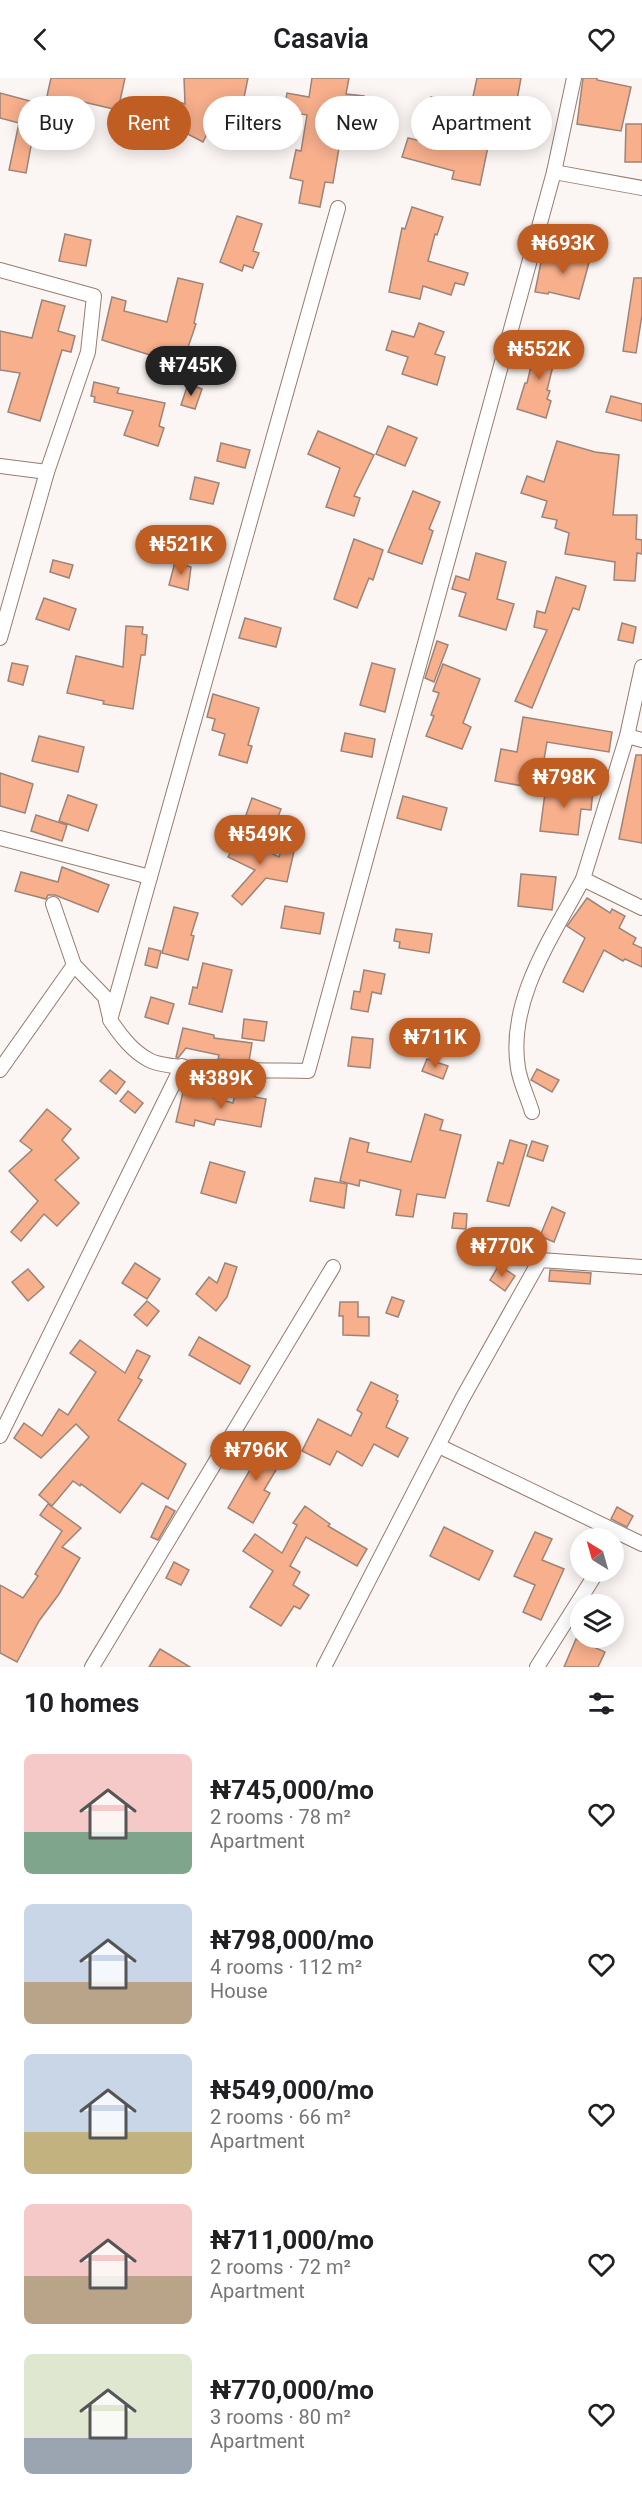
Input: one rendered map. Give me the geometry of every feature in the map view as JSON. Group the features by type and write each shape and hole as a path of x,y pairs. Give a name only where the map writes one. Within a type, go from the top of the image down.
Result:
{"street":[{"path":"53,904 74,965 105,997 110,1020 123,1039 150,1061 182,1066 308,1071 554,172 574,78"},
{"path":"554,172 642,188"},
{"path":"110,1020 338,207"},
{"path":"0,270 94,296 88,352 47,472 0,638"},
{"path":"0,466 47,472"},
{"path":"532,1112 518,1070 516,1043 522,1004 536,969 583,879 627,736 642,667"},
{"path":"627,736 642,740"},
{"path":"0,838 150,876"},
{"path":"583,879 642,908"},
{"path":"0,1070 74,965"},
{"path":"0,1436 182,1066"},
{"path":"324,1667 440,1446 462,1399 540,1260 642,1267"},
{"path":"92,1667 333,1267"},
{"path":"440,1446 594,1528"},
{"path":"624,1541 642,1544"},
{"path":"537,1667 591,1582"}],"building":[{"path":"51,78 125,78 121,96 107,96 107,107 95,105 95,96 47,96"},
{"path":"184,78 248,78 244,96 203,96 203,142 191,136 191,96 185,96"},
{"path":"312,78 349,78 346,94 364,96 315,96 315,150 339,150 333,183 325,182 320,207 299,203 303,181 290,178 296,150 303,150 307,115 303,114 303,96 286,96 287,93 309,97"},
{"path":"477,78 521,78 518,96 473,96"},
{"path":"583,78 597,78 597,80 631,87 621,131 577,124"},
{"path":"0,93 18,98 18,123 0,118"},
{"path":"626,124 642,124 642,162 625,162"},
{"path":"18,128 18,150 30,150 26,173 9,170"},
{"path":"408,138 411,139 411,150 487,150 480,185 452,179 454,171 402,157"},
{"path":"412,207 443,217 437,235 435,234 428,261 468,273 464,285 455,283 451,295 423,286 420,299 389,292 402,228 405,229"},
{"path":"237,216 262,224 253,251 259,253 253,268 244,265 242,271 220,262"},
{"path":"65,234 91,240 86,266 59,261"},
{"path":"562,252 590,259 579,299 549,292 548,294 535,292 542,257 560,260"},
{"path":"178,278 203,284 194,323 196,324 182,365 102,340 112,297 126,301 124,311 167,322"},
{"path":"634,278 642,278 642,315 636,353 623,351"},
{"path":"42,300 65,306 58,331 75,336 71,352 62,350 40,421 8,412 20,373 0,370 0,331 32,338"},
{"path":"419,323 444,332 435,354 445,357 437,385 402,374 408,357 386,350 392,331 414,337"},
{"path":"537,341 558,346 547,390 550,391 547,399 551,401 546,418 517,409 525,383 527,383"},
{"path":"94,382 119,388 117,393 165,403 159,426 164,428 158,446 124,435 133,411 94,402 95,397 91,396"},
{"path":"188,384 202,389 195,409 181,405"},
{"path":"611,396 642,404 642,421 606,412"},
{"path":"388,426 417,438 405,466 376,454"},
{"path":"318,431 374,455 354,496 360,498 354,516 326,507 340,468 308,454"},
{"path":"557,441 595,452 619,455 613,515 637,515 636,539 642,540 642,554 637,553 635,581 614,580 615,562 565,554 569,533 555,528 557,520 542,517 547,501 521,493 527,476 544,482"},
{"path":"221,443 250,450 245,468 217,461"},
{"path":"195,477 219,483 213,504 190,499"},
{"path":"413,491 440,502 429,529 433,531 422,564 388,552"},
{"path":"141,531 155,533 153,554 138,552"},
{"path":"354,539 383,550 373,580 369,578 357,608 334,599"},
{"path":"476,553 506,562 497,599 514,604 506,630 459,616 466,593 452,589 456,576 469,580"},
{"path":"53,560 73,565 69,578 50,572"},
{"path":"175,562 191,567 188,590 169,585"},
{"path":"556,577 586,586 579,610 573,608 532,708 515,701 547,630 534,627 537,611 545,613"},
{"path":"44,598 76,609 69,630 36,619"},
{"path":"245,618 281,628 276,647 239,638"},
{"path":"622,623 636,627 633,643 618,640"},
{"path":"126,626 143,627 142,634 147,635 145,655 141,655 133,709 103,704 104,701 67,693 76,656 123,667"},
{"path":"437,641 448,645 434,682 425,678"},
{"path":"12,663 28,666 23,685 8,681"},
{"path":"372,663 395,669 385,712 360,705"},
{"path":"443,664 480,679 463,723 471,727 462,749 426,736 434,716 431,715 439,693 433,691"},
{"path":"213,694 259,708 248,745 252,746 247,763 219,755 225,734 212,730 215,719 207,717"},
{"path":"523,717 612,732 609,752 547,742 539,789 495,781 501,749 517,752"},
{"path":"345,733 375,739 372,757 341,751"},
{"path":"39,736 84,747 78,772 32,761"},
{"path":"636,755 642,755 642,843 619,839"},
{"path":"0,773 33,784 25,813 0,806"},
{"path":"546,785 593,790 591,810 581,809 578,835 540,831"},
{"path":"68,795 97,805 88,831 59,821"},
{"path":"403,796 447,808 441,830 397,818"},
{"path":"252,798 281,809 275,825 246,815"},
{"path":"36,815 67,825 62,841 31,831"},
{"path":"239,837 279,857 283,844 295,847 287,882 266,878 242,905 232,896 255,870 228,857"},
{"path":"62,867 109,885 98,912 55,895 48,895 46,899 15,891 21,872 58,882"},
{"path":"521,874 556,877 552,910 518,906"},
{"path":"587,898 610,913 612,909 625,916 619,928 636,938 633,944 642,948 642,967 625,959 623,961 604,950 583,992 563,982 585,938 567,926"},
{"path":"285,906 324,913 320,934 281,928"},
{"path":"174,907 198,913 191,935 194,936 188,960 162,953"},
{"path":"396,929 432,934 429,953 399,948 400,942 394,941"},
{"path":"149,948 161,951 157,968 145,965"},
{"path":"203,963 232,970 222,1012 189,1004 193,987 197,988"},
{"path":"364,970 385,974 381,994 372,992 368,1012 351,1009 354,991 360,992"},
{"path":"151,997 174,1004 168,1024 145,1017"},
{"path":"244,1019 267,1022 264,1041 242,1038"},
{"path":"183,1028 214,1035 214,1038 252,1043 249,1061 218,1059 219,1055 186,1048 178,1058 176,1057"},
{"path":"352,1037 373,1039 370,1068 348,1066"},
{"path":"427,1059 448,1066 443,1079 422,1071"},
{"path":"537,1069 559,1080 552,1092 531,1080"},
{"path":"110,1070 125,1082 116,1094 100,1081"},
{"path":"128,1091 143,1103 135,1113 120,1101"},
{"path":"183,1092 233,1103 235,1093 266,1099 261,1127 216,1119 214,1125 195,1120 194,1126 176,1122"},
{"path":"47,1109 71,1129 62,1140 79,1158 55,1180 79,1203 57,1226 44,1214 21,1241 11,1232 38,1201 9,1171 32,1150 20,1141"},
{"path":"425,1114 443,1120 440,1130 461,1135 445,1198 417,1194 413,1217 396,1215 401,1190 360,1180 359,1186 340,1181 350,1138 369,1143 367,1152 411,1162"},
{"path":"510,1140 527,1145 509,1206 487,1201 498,1162 503,1164"},
{"path":"532,1141 548,1146 543,1161 527,1156"},
{"path":"210,1162 245,1172 236,1203 201,1193"},
{"path":"315,1178 347,1184 344,1208 310,1201"},
{"path":"552,1207 565,1213 554,1242 540,1236"},
{"path":"454,1213 467,1214 466,1229 452,1228"},
{"path":"135,1263 160,1279 147,1299 122,1283"},
{"path":"225,1263 237,1267 227,1297 216,1311 196,1294 209,1277 217,1283"},
{"path":"499,1265 515,1276 505,1291 490,1280"},
{"path":"28,1269 44,1287 28,1301 12,1282"},
{"path":"550,1270 591,1273 590,1284 549,1281"},
{"path":"392,1297 404,1301 398,1317 386,1313"},
{"path":"147,1301 159,1311 147,1326 134,1315"},
{"path":"340,1302 358,1302 358,1317 369,1317 369,1336 343,1335 343,1316 339,1316"},
{"path":"199,1337 250,1366 240,1384 189,1355"},
{"path":"80,1340 125,1373 137,1350 150,1356 138,1378 142,1380 118,1420 186,1464 168,1499 142,1483 120,1513 81,1484 80,1486 73,1481 52,1506 39,1495 89,1437 76,1424 41,1458 14,1438 24,1423 42,1436 59,1409 68,1415 96,1372 70,1353"},
{"path":"371,1382 398,1395 396,1400 398,1401 386,1427 408,1438 398,1457 374,1444 362,1466 337,1451 330,1465 302,1451 318,1419 351,1436 362,1413 357,1410"},
{"path":"259,1441 285,1455 264,1490 270,1493 253,1523 228,1508 251,1468 245,1464"},
{"path":"48,1504 81,1528 62,1547 80,1558 59,1594 39,1621 17,1662 0,1653 0,1585 23,1598 38,1576 35,1574 62,1531 40,1515"},
{"path":"166,1506 175,1511 158,1540 151,1537"},
{"path":"305,1506 330,1524 328,1526 367,1549 357,1566 306,1537 290,1566 300,1572 293,1585 309,1595 300,1609 294,1606 281,1626 250,1607 273,1571 243,1551 255,1534 282,1553 297,1525 293,1523"},
{"path":"617,1507 633,1516 627,1527 611,1519"},
{"path":"444,1527 493,1551 479,1580 430,1556"},
{"path":"535,1532 552,1539 542,1560 564,1569 541,1620 523,1612 535,1585 514,1576"},
{"path":"174,1562 189,1570 181,1585 166,1578"},
{"path":"572,1648 596,1648 605,1652 598,1667 564,1667"},
{"path":"160,1649 190,1667 149,1667"}]}
